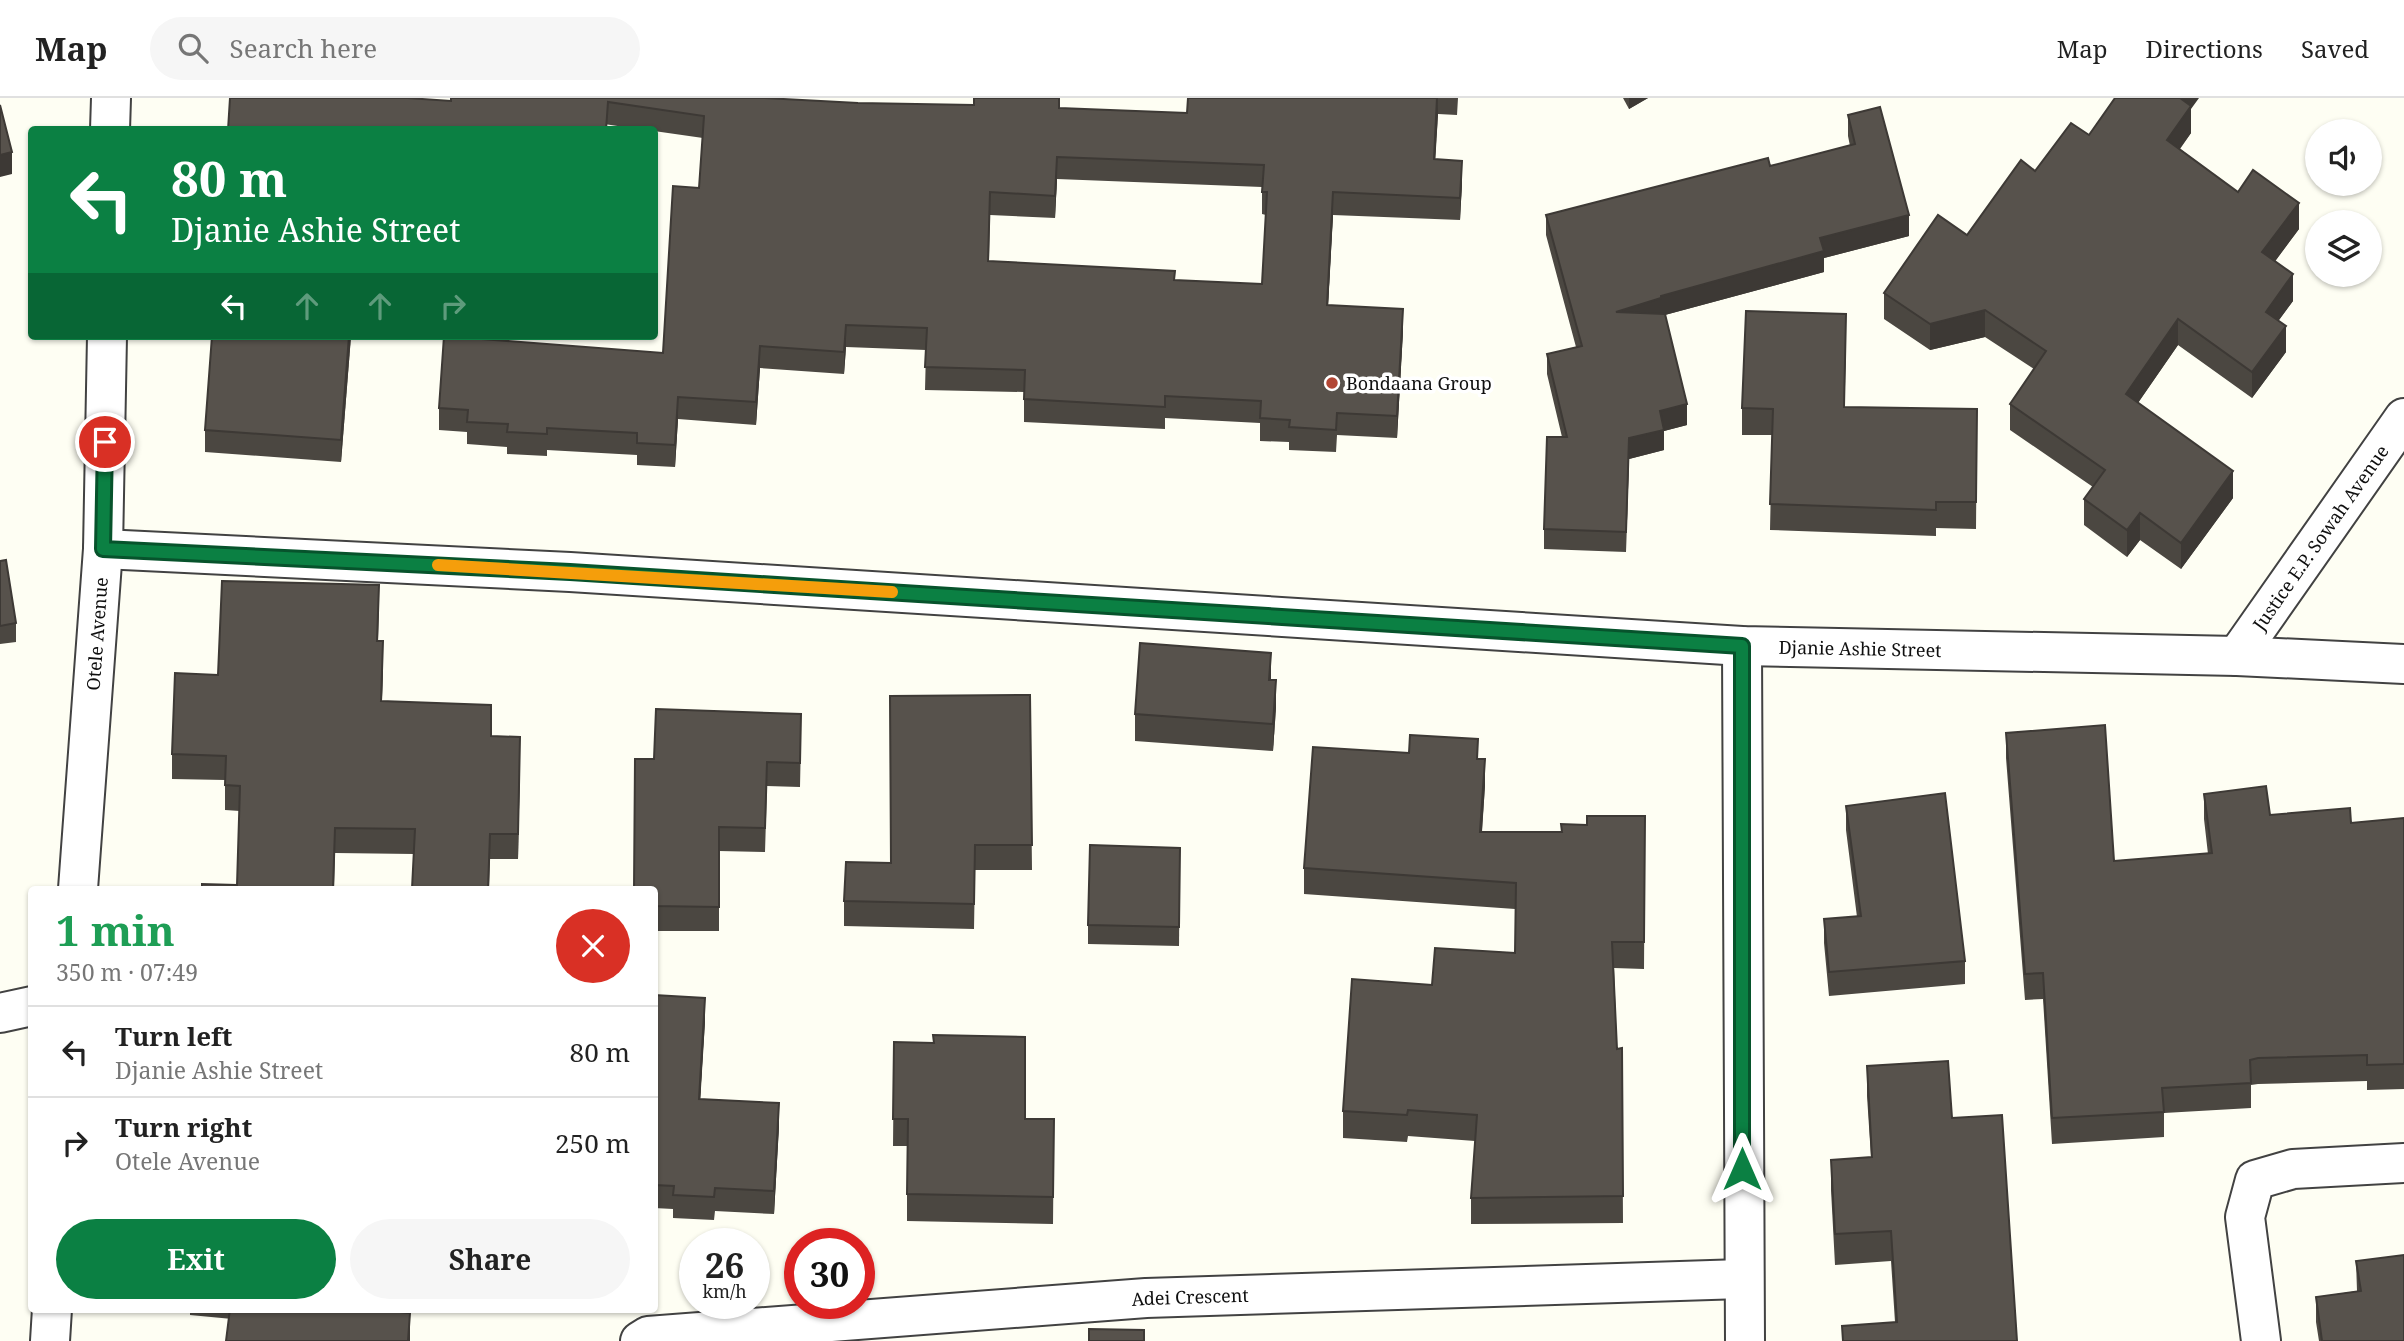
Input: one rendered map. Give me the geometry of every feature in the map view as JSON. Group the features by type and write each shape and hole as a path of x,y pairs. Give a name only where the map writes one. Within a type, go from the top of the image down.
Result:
{"street":[{"path":"110,126 111,98"},
{"name":"Otele Avenue","path":"78,886 103,549 107,340"},
{"name":"Justice E.P. Sowah Avenue","path":"2236,656 2404,418"},
{"name":"Djanie Ashie Street","path":"103,549 570,572 1742,646 2236,656 2404,664"},
{"path":"1742,646 1742,1279 1745,1341"},
{"path":"0,1013 28,1007"},
{"path":"2261,1341 2245,1217 2255,1180 2293,1169 2404,1163"},
{"name":"Adei Crescent","path":"640,1341 648,1336 1146,1298 1742,1279"},
{"path":"50,1341 52,1313"}],"building":[{"path":"230,98 408,98 451,101 451,98 765,98 974,105 974,98 1059,98 1059,108 1187,113 1188,98 1437,98 1434,159 1462,161 1460,198 1333,192 1327,305 1403,309 1397,416 1337,413 1336,430 1289,427 1290,420 1260,418 1261,401 1165,396 1165,407 1024,399 1025,370 925,367 927,328 846,325 844,352 760,346 756,402 678,397 675,445 637,443 637,433 547,428 547,434 507,432 508,424 467,422 468,410 439,408 444,340 496,340 663,353 673,186 699,188 704,116 608,102 606,126 228,126","holes":["1057,157 1264,165 1262,192 1267,192 1262,284 1174,280 1175,271 988,261 990,192 1055,196"]},
{"path":"2115,98 2180,98 2191,106 2167,140 2238,192 2253,170 2299,203 2262,252 2293,274 2266,312 2286,326 2252,372 2178,319 2126,394 2233,471 2181,543 2140,513 2127,530 2084,499 2105,470 2010,404 2046,351 1985,310 1930,324 1884,293 1938,215 1967,235 2021,160 2035,171 2071,123 2089,135"},
{"path":"0,105 12,152 0,155"},
{"path":"1880,107 1909,215 1820,238 1824,251 1661,296 1616,312 1665,314 1687,404 1660,411 1664,430 1629,438 1626,532 1544,529 1547,437 1567,437 1547,354 1582,346 1546,215 1768,158 1770,166 1855,144 1848,115"},
{"path":"1746,311 1846,314 1844,407 1977,409 1976,502 1936,502 1936,510 1770,504 1773,409 1742,408"},
{"path":"212,340 349,340 341,440 205,430"},
{"path":"6,560 16,623 0,626 0,561"},
{"path":"222,581 379,585 377,641 383,641 381,701 491,705 491,736 520,737 518,834 490,834 488,886 412,886 415,829 335,828 333,886 202,886 237,885 240,786 225,785 226,756 172,754 175,673 218,675"},
{"path":"1140,643 1271,653 1269,680 1276,680 1273,724 1135,714"},
{"path":"1030,695 1032,845 975,845 974,904 844,901 846,862 891,863 890,696"},
{"path":"656,709 801,714 800,763 767,762 765,828 719,827 719,907 658,906 658,886 634,886 635,759 654,759"},
{"path":"2105,725 2114,861 2212,853 2204,794 2266,786 2270,815 2350,808 2351,823 2404,818 2404,1064 2367,1065 2367,1055 2258,1058 2250,1060 2251,1083 2162,1088 2164,1112 2052,1118 2043,973 2025,974 2006,733"},
{"path":"1410,735 1478,739 1477,759 1485,759 1480,832 1562,832 1561,824 1587,825 1587,816 1645,816 1644,942 1612,942 1617,1049 1622,1048 1623,1196 1471,1198 1477,1115 1408,1110 1407,1115 1343,1111 1352,979 1432,985 1435,948 1515,953 1516,883 1304,868 1313,747 1409,753"},
{"path":"1945,793 1965,961 1829,972 1824,919 1861,916 1846,806"},
{"path":"1090,845 1180,848 1179,927 1088,925"},
{"path":"658,995 705,998 699,1099 779,1103 774,1191 715,1188 714,1197 673,1195 674,1186 658,1185"},
{"path":"933,1035 1025,1037 1025,1119 1054,1119 1053,1197 907,1194 908,1119 893,1119 894,1042 934,1043"},
{"path":"1948,1061 1952,1118 2002,1115 2017,1341 1843,1341 1842,1326 1897,1322 1891,1231 1835,1234 1831,1160 1872,1157 1867,1066"},
{"path":"2404,1255 2404,1341 2322,1341 2316,1297 2361,1291 2356,1261"},
{"path":"230,1313 410,1313 408,1341 226,1341"},
{"path":"1089,1329 1144,1330 1144,1341 1089,1341"}],"slow traffic":[{"path":"438,565 892,592"}],"place":[{"name":"Bondaana Group","path":"1332,383"}],"route":[{"path":"105,442 103,549 570,572 1742,646 1742,1169"}]}
